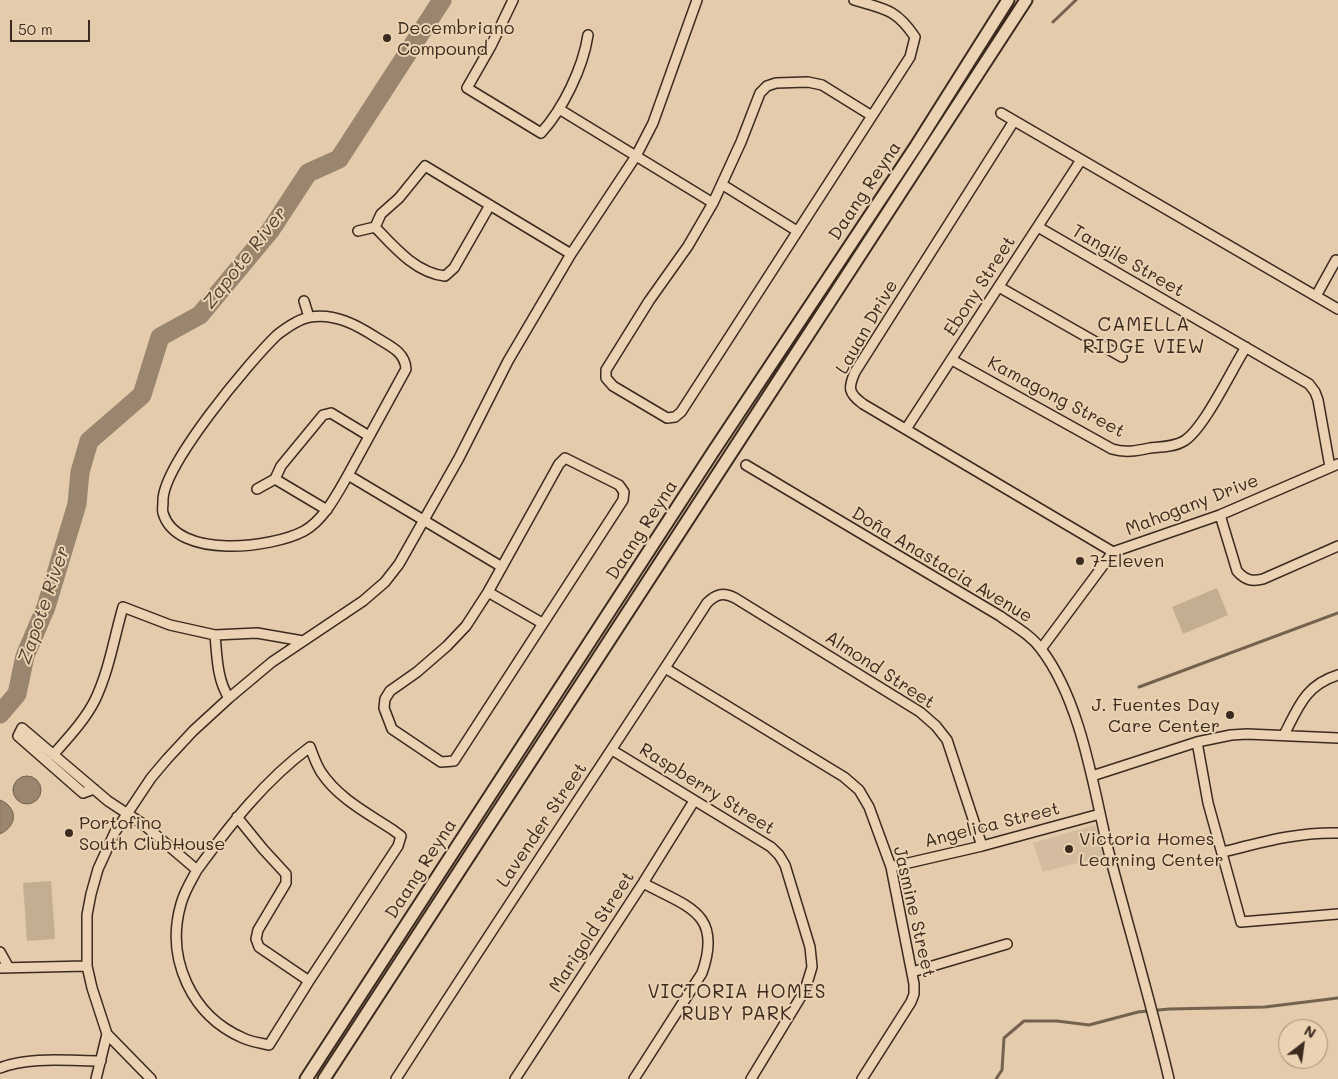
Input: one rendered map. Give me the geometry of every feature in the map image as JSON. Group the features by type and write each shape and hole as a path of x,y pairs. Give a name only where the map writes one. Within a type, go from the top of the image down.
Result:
{"main road":[{"name":"Daang Reyna","path":"306,1079 713,452 916,146 1008,0"},
{"name":"Daang Reyna","path":"324,1079 1026,0"},
{"path":"713,452 726,460"}],"street":[{"path":"513,0 491,46 467,88 541,133 559,110 586,50 588,35"},
{"path":"152,1079 107,1034 87,966 87,915 90,894 107,847 126,814 167,759 229,698 272,662 363,601 384,582 399,564 459,458 508,361 571,254 636,156 653,123 697,0"},
{"path":"854,0 894,13 905,23 914,37 910,57 872,116 797,231 681,412 675,417 667,418 613,386 606,378 606,370 649,301 688,246 713,203 723,184 760,93 767,86 776,83 808,82 822,85 872,116"},
{"path":"559,110 713,203"},
{"path":"1001,114 1338,309"},
{"name":"Lauan Drive","path":"1014,121 851,381 851,393 857,400 906,430 1113,552"},
{"name":"Ebony Street","path":"906,430 1081,160"},
{"path":"375,227 381,214 399,198 425,166 571,254"},
{"path":"723,184 797,231"},
{"path":"375,227 406,259 436,275 444,276 454,268 490,205"},
{"path":"358,231 375,227"},
{"name":"Tangile Street","path":"1038,227 1309,384 1316,392 1334,465"},
{"path":"1316,296 1336,260"},
{"path":"999,287 1122,357"},
{"path":"304,301 308,317"},
{"path":"325,316 354,324 399,352 406,360 406,369 369,436 327,510 305,530 293,535 258,545 233,547 203,544 185,537 172,528 163,513 164,488 180,458 223,397 278,335 296,322 308,317 325,316"},
{"name":"Kamagong Street","path":"952,360 1112,449 1127,452 1176,444 1192,434 1204,418 1246,347"},
{"path":"257,489 275,479 281,466 324,415 331,413 369,436"},
{"path":"565,458 619,485 624,492 623,500 454,761 441,762 392,729 384,708 385,699 390,691 417,672 447,646 466,626 502,567 565,458"},
{"name":"Doña Anastacia Avenue","path":"746,465 1000,616 1030,638 1041,649 1066,696 1080,733 1169,1079"},
{"name":"Mahogany Drive","path":"1041,649 1113,552 1220,515 1334,465"},
{"path":"348,475 502,567"},
{"path":"275,479 327,510"},
{"path":"1220,515 1237,571 1242,577 1249,580 1256,581 1338,546"},
{"path":"488,592 542,623"},
{"name":"Lavender Street","path":"396,1079 473,958 612,750 707,603 713,597 720,594"},
{"name":"Almond Street","path":"720,594 735,598 920,712 936,726 947,740 982,846"},
{"path":"53,755 88,713 96,699 106,671 123,607 170,625 215,635 257,633 303,641"},
{"path":"215,635 220,677 223,689 229,698"},
{"name":"Jasmine Street","path":"665,668 844,777 859,790 869,807 891,867 912,972 914,994 911,1002 862,1079"},
{"path":"1284,735 1298,705 1306,694 1318,685 1338,675"},
{"path":"94,789 83,793 18,736 22,728 94,789 126,814 143,824 197,870"},
{"path":"1092,776 1197,742 1241,734 1338,738"},
{"path":"1197,742 1208,803 1241,922 1338,914"},
{"path":"310,747 320,770 329,784 342,796 401,836 398,846 308,981 269,1045 244,1039 226,1029 207,1014 192,994 182,973 177,950 180,905 186,889 197,870 237,817 268,784 310,747"},
{"name":"Raspberry Street","path":"612,750 771,847 784,865 812,958 812,967 804,990 751,1079"},
{"name":"Marigold Street","path":"515,1079 643,883 694,801"},
{"name":"Angelica Street","path":"891,867 982,846 1100,814"},
{"path":"237,817 262,849 286,874 286,883 258,930 256,938 259,947 308,981"},
{"path":"1223,852 1278,837 1304,833 1338,833"},
{"path":"634,1079 702,973 708,956 709,941 706,926 698,914 643,883"},
{"path":"912,972 1007,944"},
{"path":"0,952 4,968 87,966"},
{"path":"96,1079 107,1034"},
{"path":"0,1068 11,1063 37,1061 101,1061"}],"shaded area":[{"path":"1217,588 1228,615 1183,634 1172,607"},
{"path":"27,776 37,780 41,790 37,800 27,804 17,800 13,790 17,780"},
{"path":"0,800 10,807 14,817 13,822 6,831 0,834"},
{"name":"Victoria Homes Learning Center","path":"1095,825 1103,856 1043,872 1033,843"},
{"path":"51,881 55,939 27,941 23,883"}],"waterway":[{"name":"Zapote River","path":"0,714 17,694 25,656 46,607 77,504 80,472 89,441 142,395 160,337 200,315 270,231 308,173 339,159 442,0"},
{"path":"1053,22 1076,0"},
{"path":"1139,687 1338,613"},
{"path":"996,1079 1002,1070 1004,1038 1024,1021 1057,1021 1089,1025 1138,1012 1169,1009 1265,1007 1338,998"}],"place":[{"name":"Decembriano Compound","path":"387,38"},
{"name":"7-Eleven","path":"1080,561"},
{"name":"J. Fuentes Day Care Center","path":"1230,715"},
{"name":"Portofino South ClubHouse","path":"69,833"},
{"name":"Victoria Homes Learning Center","path":"1069,849"}],"district":[{"name":"CAMELLA RIDGE VIEW","path":"1144,336"},
{"name":"VICTORIA HOMES RUBY PARK","path":"737,1003"}]}
